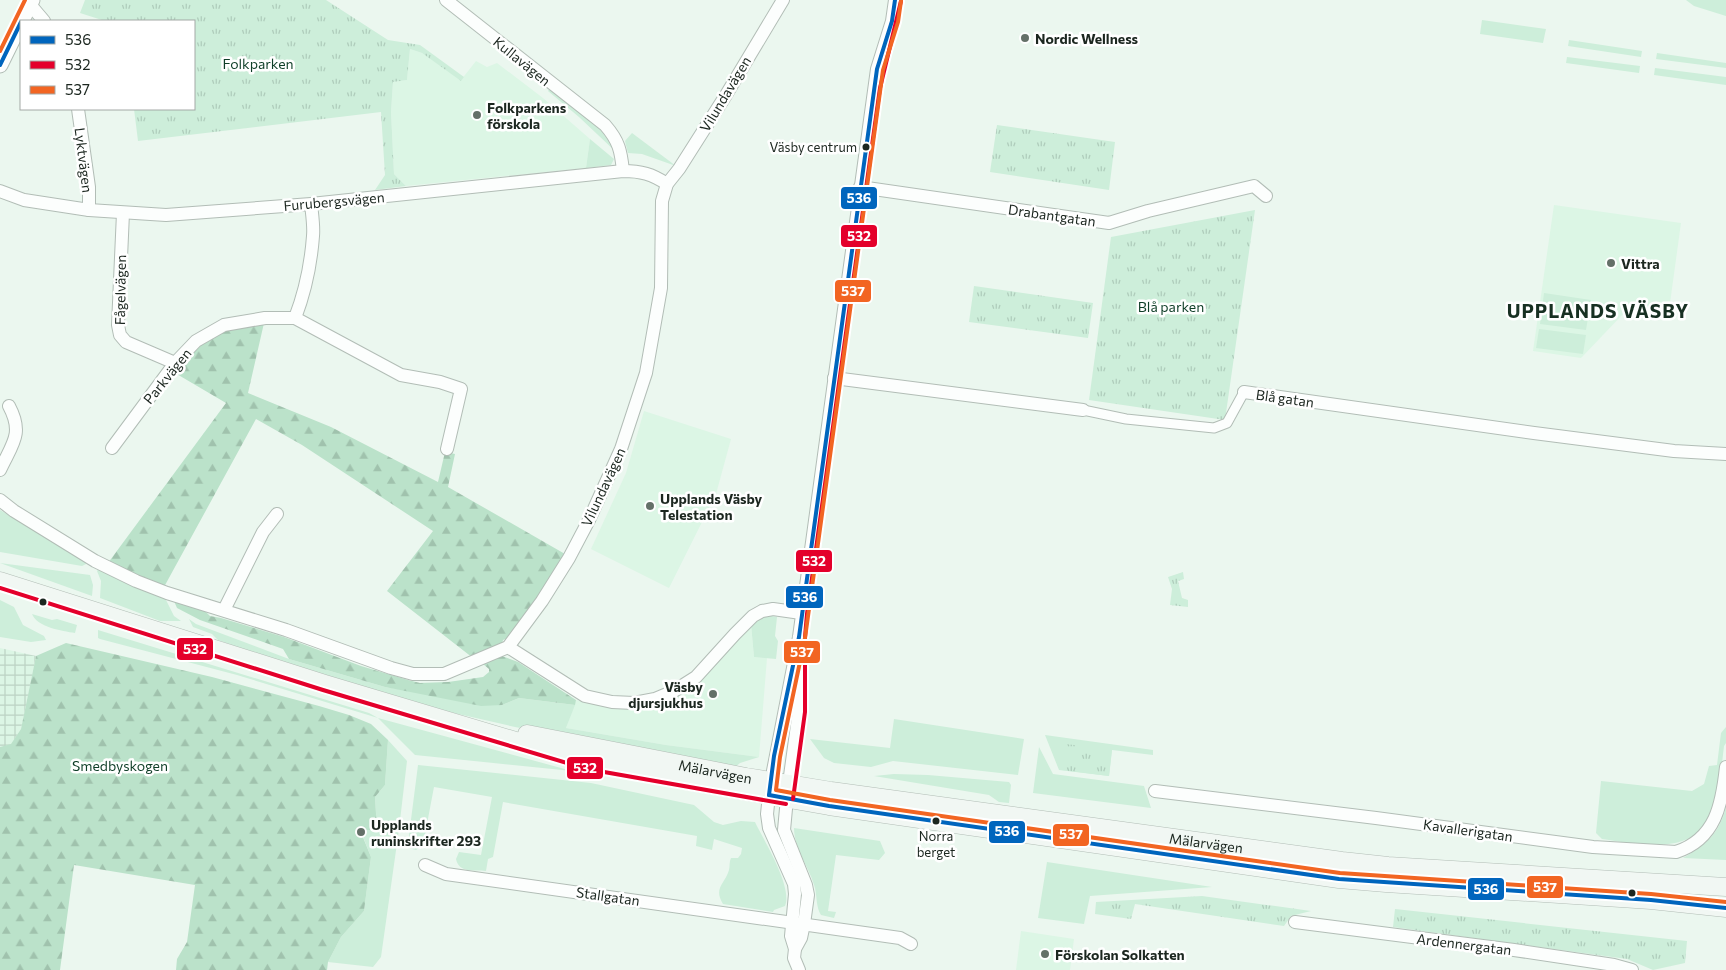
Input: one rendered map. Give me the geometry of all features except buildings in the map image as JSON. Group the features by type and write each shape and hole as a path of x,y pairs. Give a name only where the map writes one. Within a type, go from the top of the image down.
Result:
{"main road":[{"name":"Mälarvägen","path":"0,582 424,714 770,788 788,791 850,794 1388,866 1726,887"},
{"name":"Mälarvägen","path":"788,791 839,807 1339,879 1386,884 1651,900 1726,908"}],"street":[{"name":"Kullavägen","path":"446,0 605,126 616,137 623,171"},
{"name":"Vilundavägen","path":"508,647 569,558 589,520 621,450 646,373 661,288 662,201 667,184 679,169 783,0"},
{"path":"786,970 796,959 791,936 798,924 808,895 806,885 784,830 799,711 799,637 801,613 877,69 892,21 896,0"},
{"path":"25,20 32,7 43,20"},
{"path":"0,66 20,29"},
{"path":"0,66 20,31"},
{"name":"Lyktvägen","path":"78,110 89,187 89,210"},
{"name":"Furubergsvägen","path":"0,191 24,200 89,210 166,215 311,204 623,171 640,171 655,176 667,184"},
{"name":"Drabantgatan","path":"860,187 1109,223 1148,211 1254,186 1266,196"},
{"path":"295,318 300,306 309,268 313,235 311,204"},
{"name":"Fågelvägen","path":"123,213 118,324 120,335 126,342 175,363"},
{"name":"Parkvägen","path":"112,448 175,363 196,341 224,325 265,318 295,318 401,375 440,382 461,389 448,449"},
{"name":"Blå gatan","path":"834,378 1082,410 1126,419 1214,428 1227,423 1244,392 1534,433 1674,451 1726,454"},
{"path":"0,470 17,433 16,419 10,406"},
{"path":"0,500 94,561 136,581 413,674 444,674 508,647 585,696 612,702 634,703 668,694 696,677 753,616 762,611 773,609 801,613"},
{"path":"224,610 263,532 277,514"},
{"path":"798,924 794,884 769,828 767,814 770,788 799,637"},
{"name":"Kavallerigatan","path":"1155,791 1365,816 1586,846 1676,852 1688,848 1710,828 1722,800 1726,767"},
{"name":"Stallgatan","path":"425,865 446,874 900,938 911,944"},
{"name":"Ardennergatan","path":"1295,922 1524,952 1614,965 1632,970"}],"shaded area":[{"name":"Folkparkens förskola","path":"410,49 422,53 461,80 476,61 487,67 497,63 543,98 590,139 586,168 406,186 394,174 391,112 393,82 407,80"},
{"name":"Vittra","path":"1554,205 1681,223 1670,303 1623,314 1581,358 1533,351"},
{"path":"644,411 731,439 716,494 669,588 591,549 626,473"},
{"path":"751,624 754,657 767,658 759,757 666,745 566,728 576,700 605,707 637,709 661,704 680,695 698,683"},
{"path":"0,648 36,656 21,729 11,745 0,747"},
{"name":"Förskolan Solkatten","path":"1021,931 1074,939 1070,970 1016,970"}],"green space":[{"name":"Folkparken","path":"85,0 326,0 388,40 420,45 464,77 461,81 422,53 410,49 407,80 393,82 391,112 394,174 406,186 375,190 385,175 381,112 138,141 134,110 195,110 195,20 102,20 80,13"},
{"path":"1686,0 1726,0 1726,16 1694,6"},
{"path":"1482,20 1546,29 1543,43 1480,34"},
{"path":"1569,40 1642,51 1641,57 1568,46"},
{"path":"1657,53 1726,63 1726,68 1656,59"},
{"path":"1567,57 1640,66 1639,73 1566,63"},
{"path":"1655,68 1726,77 1726,85 1654,75"},
{"path":"550,88 608,135 615,151 548,91"},
{"path":"997,125 1115,142 1109,190 990,172"},
{"path":"632,133 676,166 642,154 628,153 625,141"},
{"path":"590,139 614,159 611,165 586,168"},
{"name":"Blå parken","path":"1255,210 1225,420 1089,400 1111,237"},
{"path":"974,286 1093,303 1088,338 969,322"},
{"path":"1544,293 1591,300 1586,330 1540,324"},
{"path":"264,323 248,393 331,427 438,482 445,452 455,454 448,487 565,554 539,599 508,638 503,640 501,647 473,658 387,591 433,531 302,445 256,419 164,587 108,563 226,403 175,373 197,346 226,329"},
{"path":"1539,329 1586,335 1583,354 1536,348"},
{"path":"0,510 76,554 85,560 86,564 82,566 0,552"},
{"path":"0,563 90,575 93,585 92,596"},
{"path":"100,567 164,596 174,616 181,621 160,621 100,598 101,581 97,571"},
{"path":"1183,572 1184,579 1178,581 1182,598 1188,600 1188,607 1170,605 1172,589 1168,577"},
{"path":"0,600 14,607 23,625 44,636 46,640 31,642 0,637"},
{"path":"174,601 204,610 210,616 284,637 361,666 420,683 448,682 483,677 489,672 489,669 483,664 502,656 518,662 576,700 575,705 519,698 502,705 481,706 385,687 289,659 283,649 200,620 177,608"},
{"path":"32,614 77,625 75,633 57,630 44,625"},
{"path":"767,615 777,617 775,636 778,641 776,659 754,657 751,624"},
{"path":"189,619 196,624 289,659 385,687 502,705 519,698 575,705 566,728 666,745 759,757 740,763 733,769 515,727 445,711 286,665 218,640 212,634 193,627"},
{"path":"98,630 369,713 378,718 237,675 100,639 98,638"},
{"name":"Smedbyskogen","path":"66,643 212,677 349,715 371,724 388,740 385,785 375,797 377,830 360,830 371,857 364,911 341,937 328,962 327,970 176,970 177,959 187,942 195,885 74,865 60,970 0,970 0,747 11,744 21,729 36,656"},
{"path":"378,718 572,771 415,755"},
{"path":"894,719 1024,739 1018,775 893,761 871,767 834,763 824,758 810,739 890,748"},
{"path":"1726,727 1726,743 1718,790 1704,825 1693,836 1669,844 1655,845 1602,839 1596,833 1601,781 1692,791 1704,784 1709,766 1717,765 1721,733"},
{"path":"1045,735 1153,750 1153,755 1112,750 1109,776 1059,770"},
{"path":"388,740 407,761 381,957 373,967 328,962 341,937 364,911 371,857 360,829 377,829 375,797 385,785"},
{"path":"1065,744 1112,749 1109,776 1062,770"},
{"path":"1039,747 1053,774 1144,786 1151,808 1033,793"},
{"path":"418,765 591,783 694,805 714,822 723,825 741,821 755,822 781,876 785,888 785,906 773,912 723,904 720,899 719,890 729,870 731,858 738,858 742,848 714,839 712,850 696,846 697,836 503,802 493,857 488,859 486,871 463,869 456,859 459,852 481,855 492,797 434,787 423,845 416,850 412,849 408,843"},
{"path":"894,774 1009,782 1011,785 1009,803 999,802 989,795 874,776"},
{"path":"1726,807 1726,860 1683,858 1710,838 1720,825"},
{"path":"794,828 880,841 885,853 879,860 836,855 828,911 836,912 834,918 821,915 819,912 815,888 799,851"},
{"path":"1047,862 1212,887 1090,896 1084,924 1038,918"},
{"path":"1202,896 1311,911 1291,916 1284,926 1135,904 1131,919 1095,914 1096,902"},
{"path":"1395,909 1687,941 1685,963 1653,970 1627,959 1393,927"}],"transit line":[{"name":"537","path":"0,51 25,0"},
{"name":"536","path":"769,795 774,756 799,637 877,69 892,21 895,0"},
{"name":"532","path":"793,799 805,712 805,637 807,614 880,88 901,1"},
{"name":"537","path":"901,1 898,22 883,70 805,638 780,757 776,790 830,800 1340,873 1651,894 1726,902"},
{"name":"536","path":"0,65 20,24"},
{"name":"532","path":"0,588 323,690 587,769 786,804"},
{"name":"536","path":"769,795 829,806 1339,879 1651,900 1726,908"}],"place":[{"name":"Nordic Wellness","path":"1025,38"},
{"name":"Folkparkens förskola","path":"477,115"},
{"name":"Väsby centrum","path":"866,147"},
{"name":"Vittra","path":"1611,263"},
{"name":"Upplands Väsby Telestation","path":"650,506"},
{"name":"Väsby djursjukhus","path":"713,694"},
{"name":"Norra berget","path":"936,821"},
{"name":"Upplands runinskrifter 293","path":"361,832"},
{"name":"Förskolan Solkatten","path":"1045,954"}],"district":[{"name":"UPPLANDS VÄSBY","path":"1598,310"}]}
